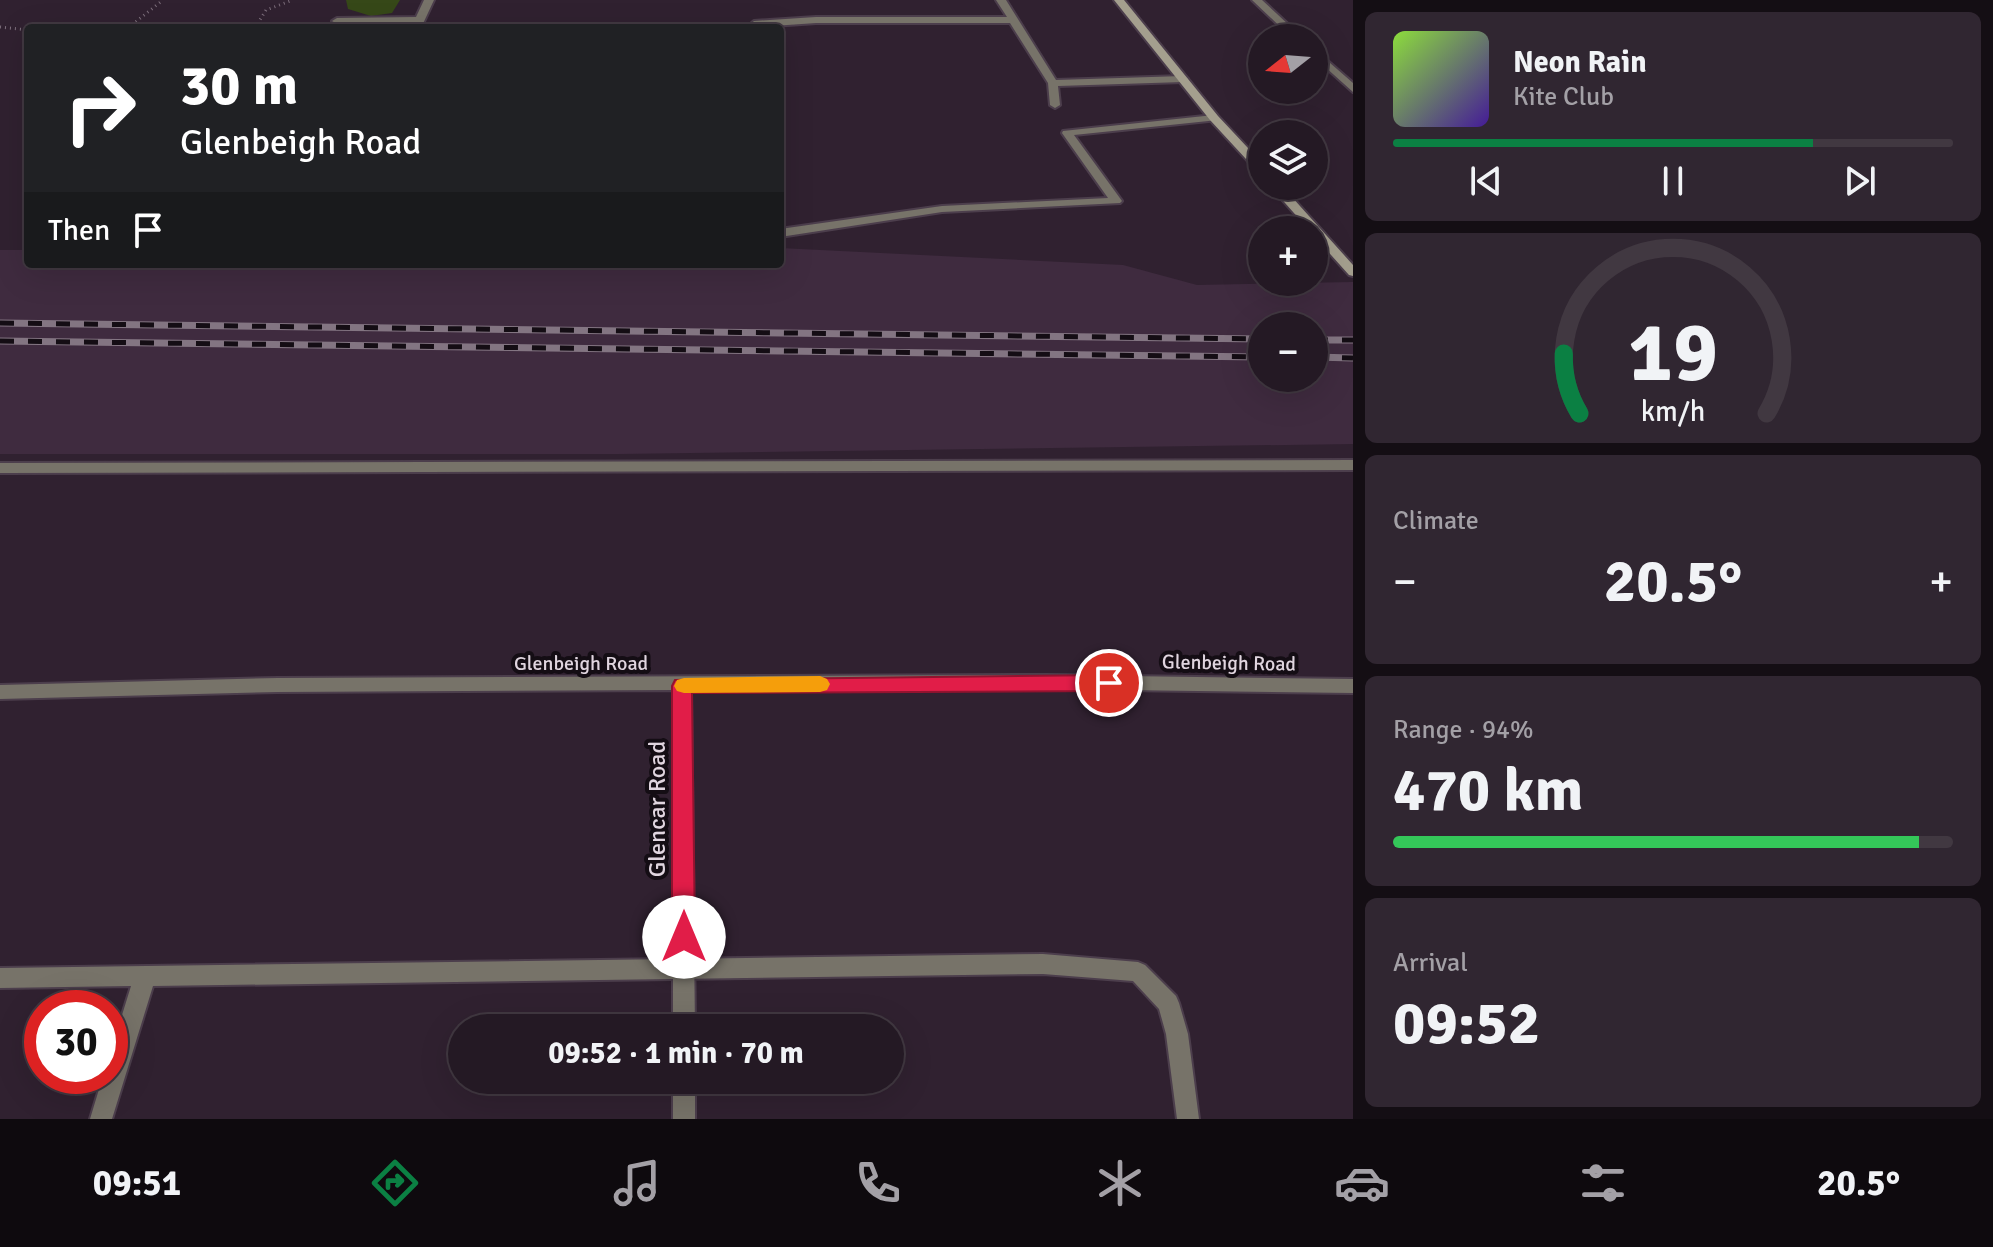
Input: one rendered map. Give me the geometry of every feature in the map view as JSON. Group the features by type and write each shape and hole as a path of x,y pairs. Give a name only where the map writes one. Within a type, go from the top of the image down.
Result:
{"main road":[{"path":"1119,0 1214,118 1248,155"},
{"path":"1289,200 1353,272"}],"street":[{"path":"337,21 417,24 429,0"},
{"path":"1001,0 1053,83 1055,105"},
{"path":"1257,0 1283,24"},
{"path":"754,24 816,20 1013,20"},
{"path":"1328,65 1353,89"},
{"path":"1053,83 1183,79"},
{"path":"784,232 942,209 1116,201 1067,133 1214,118"},
{"path":"0,468 1353,465"},
{"name":"Glenbeigh Road","path":"0,692 278,685 682,686 1048,682 1353,686"},
{"name":"Glencar Road","path":"682,686 684,1014"},
{"path":"0,978 1043,964 1138,972 1168,1003 1177,1034 1188,1119"},
{"path":"101,1119 145,976"},
{"path":"684,1094 684,1119"}],"path":[{"path":"133,24 163,0"},
{"path":"257,24 266,10 293,0"},
{"path":"0,27 24,30"}],"shaded area":[{"path":"784,248 1123,265 1197,285 1248,284 1248,296 1328,296 1328,282 1353,282 1353,444 619,454 0,454 0,250 24,250 24,268 784,268"}],"green space":[{"path":"346,0 400,0 392,13 371,16 348,9"}],"railway":[{"path":"0,323 1248,339"},
{"path":"1328,340 1353,340"},
{"path":"0,341 1248,357"},
{"path":"1328,357 1353,358"}],"slow traffic":[{"path":"684,686 820,684"}],"route":[{"path":"684,937 682,686 1109,683"}]}
